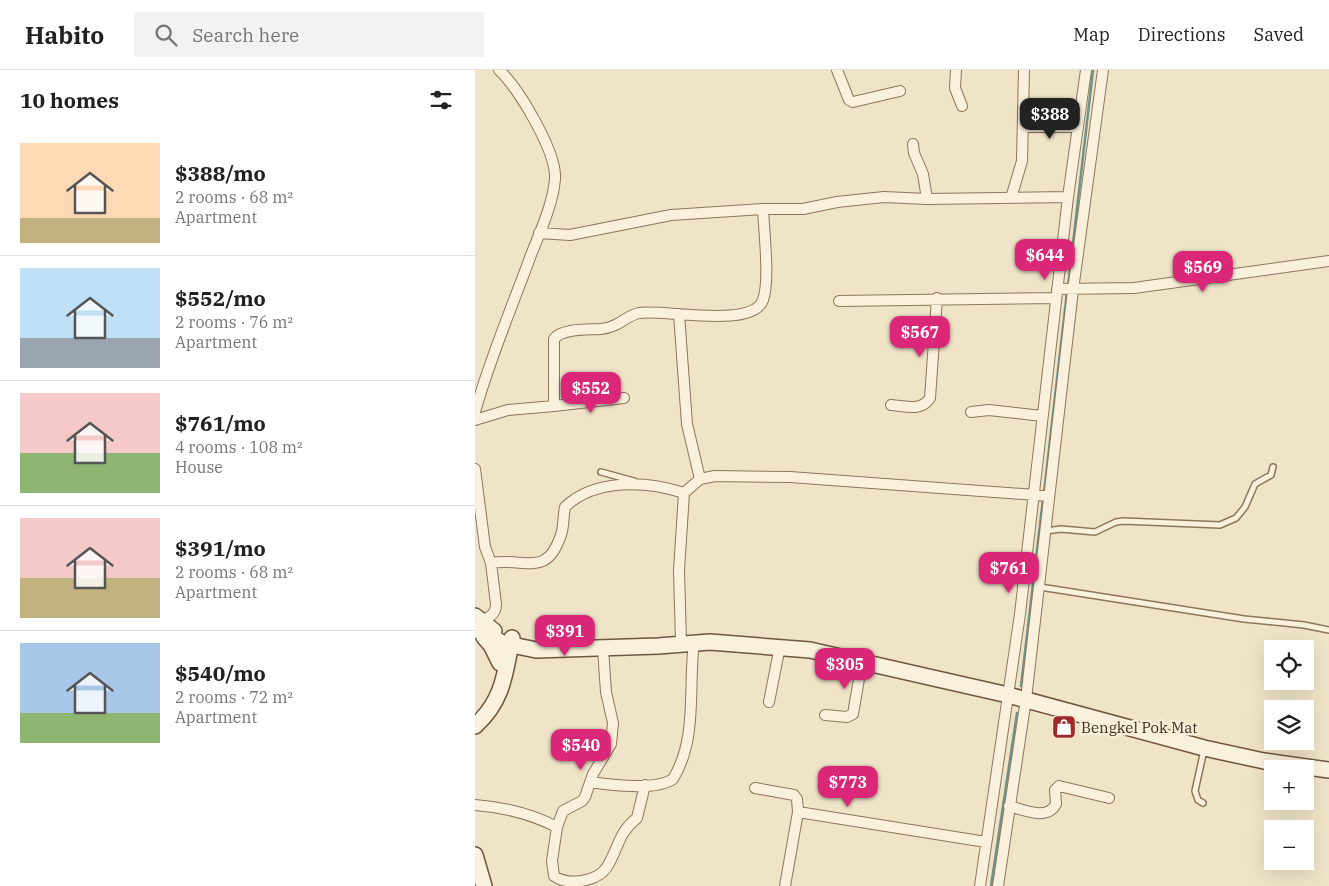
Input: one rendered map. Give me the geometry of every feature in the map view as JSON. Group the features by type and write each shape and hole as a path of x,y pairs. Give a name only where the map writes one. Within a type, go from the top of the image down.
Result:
{"street":[{"path":"475,412 486,374 539,233 555,178 553,163 529,110 510,80 499,70"},
{"path":"837,70 849,100 853,102 899,91"},
{"path":"956,70 955,88 962,106"},
{"path":"1011,198 1022,161 1024,70"},
{"path":"980,886 1020,614 1041,496 1064,291 1068,197 1086,70"},
{"path":"998,886 1026,699 1040,587 1045,531 1041,496 1042,416 1103,70"},
{"path":"1023,127 1077,127"},
{"path":"913,144 914,153 923,174 927,199"},
{"path":"539,233 571,236 671,215 763,209 803,209 837,202 884,197 927,199 1068,197"},
{"path":"554,406 554,339 557,335 612,328 639,313 721,316 758,308 763,301 765,281 763,209"},
{"path":"839,301 1134,288 1329,262"},
{"path":"891,405 917,408 926,403 929,398 937,298"},
{"path":"679,314 687,424 700,479"},
{"path":"475,420 508,410 625,398"},
{"path":"971,412 989,410 1042,416"},
{"path":"475,469 485,547 491,563 496,611 492,616 477,625"},
{"path":"590,782 615,785 661,784 673,779 686,747 691,714 691,665 684,643 679,570 685,493 700,479 715,476 790,478 1041,496"},
{"path":"491,563 547,561 553,555 562,534 564,511 568,505 580,496 594,490 643,484 685,493"},
{"path":"477,625 507,640 536,650"},
{"path":"477,625 503,667"},
{"path":"507,640 539,642 656,641 781,646 811,650 1026,699 1204,748 1264,761 1329,770"},
{"path":"475,726 501,690 507,640"},
{"path":"475,719 503,667 516,656 536,650 603,649 684,643"},
{"path":"769,702 781,646"},
{"path":"603,649 606,692 613,723 611,744 582,801 563,810 557,828 552,861 554,876 567,883 575,883 606,869 627,825 637,818 645,785"},
{"path":"825,716 847,717 853,714 862,661"},
{"path":"1009,806 1040,814 1047,813 1055,804 1055,790 1059,786 1109,798"},
{"path":"755,788 794,795 797,799 798,812 785,886"},
{"path":"475,804 503,808 545,821 557,828"},
{"path":"798,812 986,842"},
{"path":"475,855 484,886"}],"lane":[{"path":"1045,531 1061,529 1095,532 1116,522 1123,521 1221,525 1236,518 1241,513 1255,484 1271,476 1273,467"},
{"path":"601,472 643,484"},
{"path":"1040,587 1136,600 1244,619 1304,625 1329,630"},
{"path":"1203,803 1198,800 1195,791 1204,748"}],"waterway":[{"path":"1068,287 1093,70"},
{"path":"1044,493 1067,292"},
{"path":"1021,686 1043,499"},
{"path":"991,886 1017,713"}],"place":[{"name":"Bengkel Pok Mat","path":"1064,727"}]}
